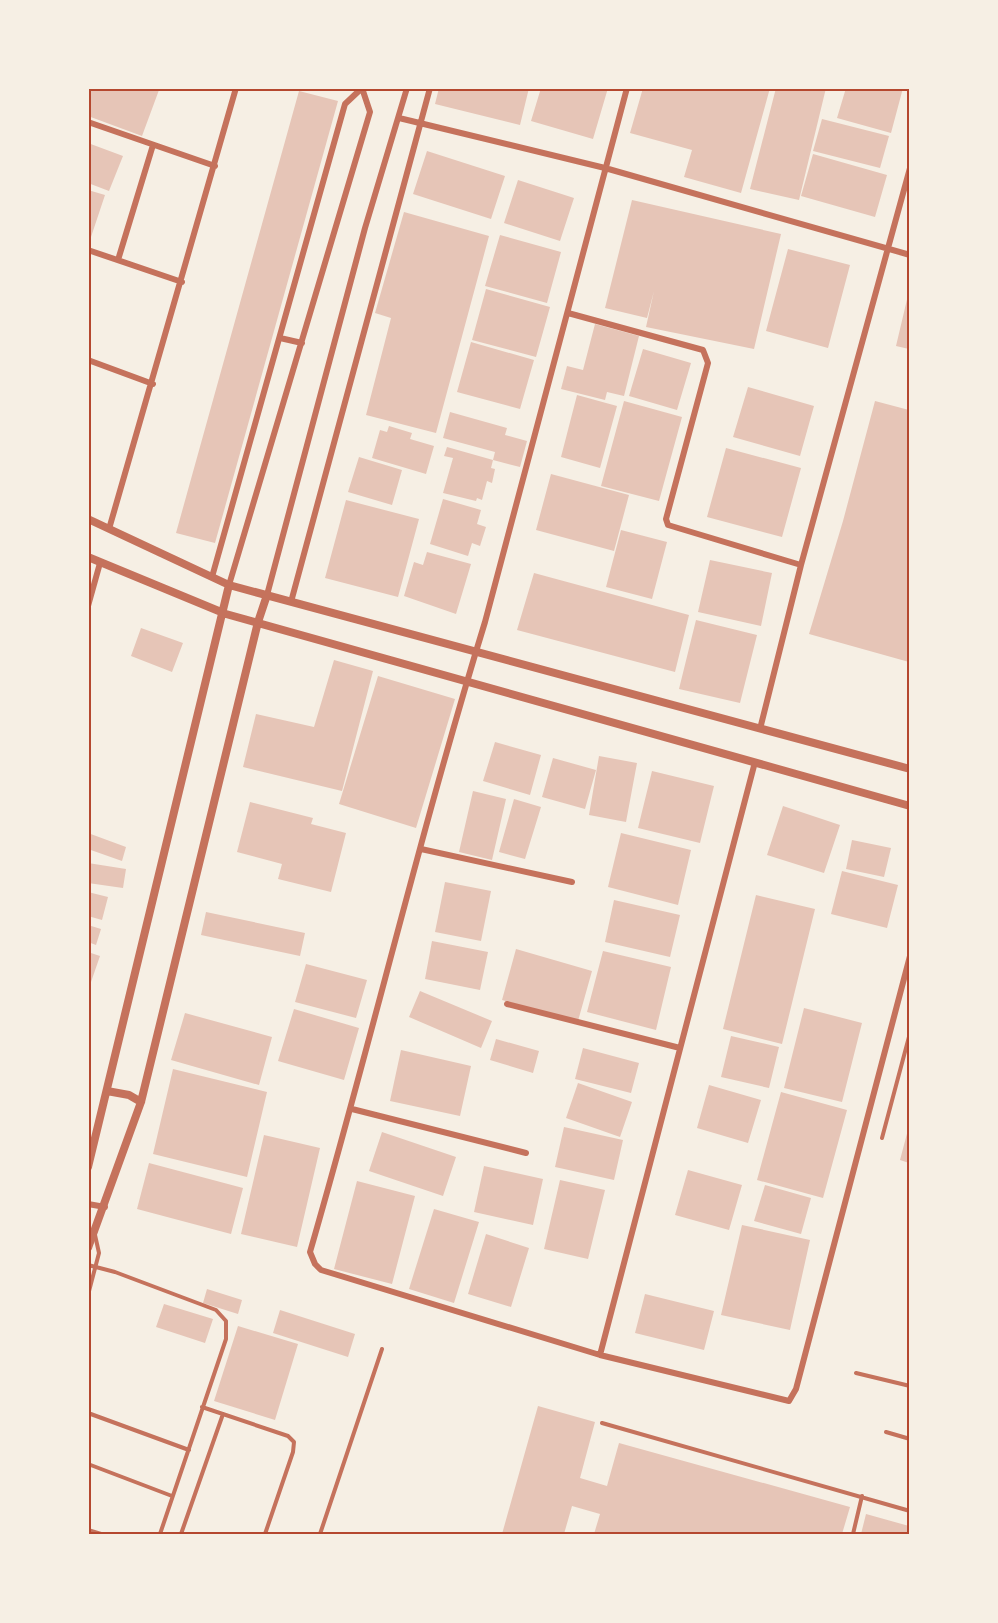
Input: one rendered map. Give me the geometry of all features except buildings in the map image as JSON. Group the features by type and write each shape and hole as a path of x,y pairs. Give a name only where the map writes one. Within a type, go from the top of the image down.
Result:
{"street":[{"path":"109,529 153,384 236,88"},
{"path":"88,1167 223,613 370,112 362,88 345,104 212,577"},
{"path":"88,1248 91,1234 105,1207 141,1102 255,622 365,228 407,88"},
{"path":"291,602 430,88"},
{"path":"627,88 352,1109 310,1252 315,1263 321,1270 600,1355 780,1401 789,1401 796,1389 909,956"},
{"path":"399,118 605,168 909,255"},
{"path":"88,122 215,166"},
{"path":"118,260 153,145"},
{"path":"760,729 801,565 909,168"},
{"path":"88,250 182,282"},
{"path":"568,313 703,350 708,363 666,519 668,525 801,565"},
{"path":"280,338 302,343"},
{"path":"88,360 153,384"},
{"path":"88,519 232,585 909,770"},
{"path":"88,557 223,613 909,806"},
{"path":"88,606 100,563"},
{"path":"600,1355 755,762"},
{"path":"421,849 572,882"},
{"path":"507,1004 680,1048"},
{"path":"107,1091 129,1095 141,1102"},
{"path":"352,1109 526,1153"},
{"path":"88,1204 105,1207"}],"lane":[{"path":"882,1138 909,1033"},
{"path":"88,1295 97,1268 99,1253 91,1234"},
{"path":"88,1265 115,1272 216,1310 224,1316 226,1339 160,1534"},
{"path":"320,1534 382,1349"},
{"path":"856,1373 909,1386"},
{"path":"202,1407 288,1436 294,1442 293,1452 265,1534"},
{"path":"88,1413 189,1450"},
{"path":"181,1534 223,1414"},
{"path":"602,1423 909,1511"},
{"path":"886,1432 909,1439"},
{"path":"88,1464 172,1496"},
{"path":"852,1534 862,1497"},
{"path":"88,1530 101,1534"}]}
